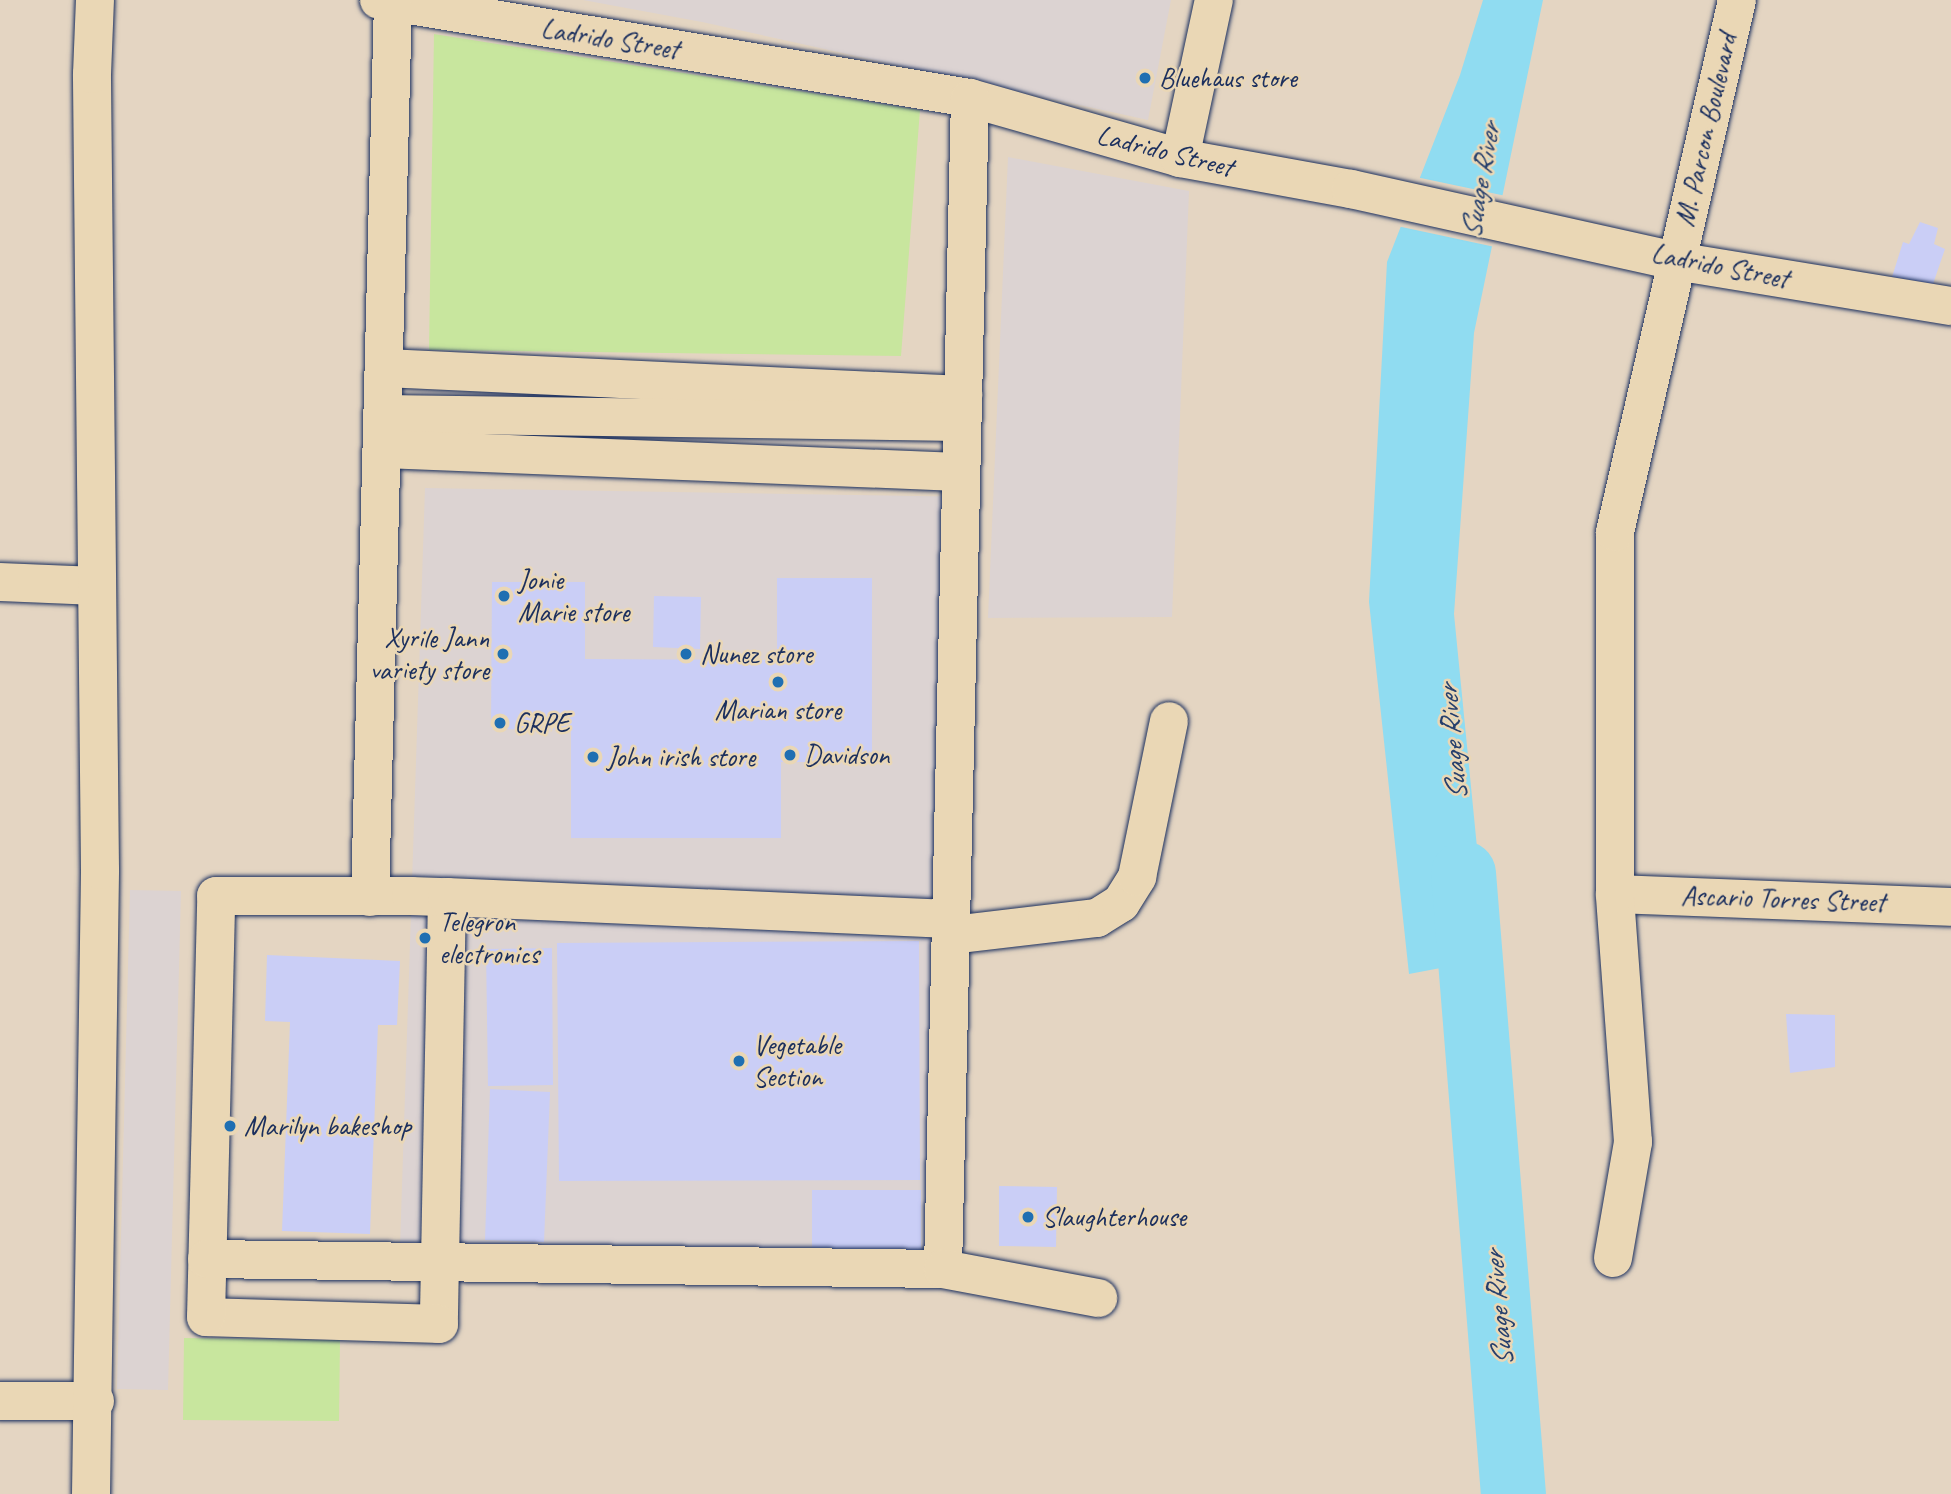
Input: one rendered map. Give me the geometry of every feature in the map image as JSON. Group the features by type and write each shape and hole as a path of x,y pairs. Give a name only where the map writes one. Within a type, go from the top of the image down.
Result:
{"street":[{"path":"91,1494 95,1401 100,870 92,88 96,0"},
{"path":"1180,159 1214,0"},
{"name":"M. Parcon Boulevard","path":"1613,1258 1633,1142 1615,894 1615,531 1737,0"},
{"path":"370,897 384,431 386,1"},
{"name":"Ladrido Street","path":"386,1 970,98 1180,159 1351,189 1630,248 1676,261 1951,306"},
{"path":"943,1269 959,472 970,98"},
{"path":"385,368 962,408"},
{"path":"384,431 962,408"},
{"path":"384,431 959,472"},
{"path":"0,582 96,586"},
{"path":"447,897 439,1324 205,1317 216,896 447,897 951,927 1097,918 1121,903 1137,877 1168,721"},
{"name":"Ascario Torres Street","path":"1615,894 1951,907"},
{"path":"207,1259 943,1269 1098,1298"},
{"path":"0,1401 95,1401"}],"shaded area":[{"path":"583,0 1171,0 1148,120 702,22"},
{"path":"1008,157 1189,191 1172,617 988,618"},
{"path":"425,488 979,497 961,1284 399,1277"},
{"path":"130,890 181,891 168,1390 117,1389"}],"green space":[{"path":"434,34 920,110 901,356 429,350"},
{"path":"184,1338 340,1340 339,1421 183,1420"}],"water":[{"path":"1483,0 1543,0 1474,333 1454,614 1488,959 1409,974 1369,602 1387,262 1460,75"}],"pier":[{"path":"1416,177 1506,196 1495,247 1397,226"}],"building":[{"path":"1920,222 1938,228 1934,244 1945,249 1933,284 1892,277 1903,242 1909,244"},
{"path":"777,578 872,578 872,762 781,762 781,838 571,838 571,730 491,729 492,582 585,582 585,659 777,660"},
{"path":"654,596 701,597 700,649 653,647"},
{"name":"Vegetable Section","path":"919,941 920,1180 559,1181 557,943"},
{"path":"552,948 553,1085 488,1086 486,949"},
{"path":"267,955 400,961 397,1025 378,1025 370,1234 282,1231 290,1022 265,1021"},
{"path":"1786,1014 1835,1015 1835,1067 1790,1073"},
{"path":"490,1089 550,1092 544,1242 485,1240"},
{"name":"Slaughterhouse","path":"999,1186 1057,1187 1056,1247 999,1246"},
{"path":"812,1190 921,1190 921,1260 812,1260"}],"waterway":[{"name":"Suage River","path":"1463,873 1513,1494"}],"place":[{"name":"Bluehaus store","path":"1145,78"},
{"name":"Jonie Marie store","path":"504,596"},
{"name":"Xyrile Jann variety store","path":"503,654"},
{"name":"Nunez store","path":"686,654"},
{"name":"Marian store","path":"778,682"},
{"name":"GRPE","path":"500,723"},
{"name":"Davidson","path":"790,755"},
{"name":"John irish store","path":"593,757"},
{"name":"Telegron electronics","path":"425,938"},
{"name":"Vegetable Section","path":"739,1061"},
{"name":"Marilyn bakeshop","path":"230,1126"},
{"name":"Slaughterhouse","path":"1028,1217"}]}
